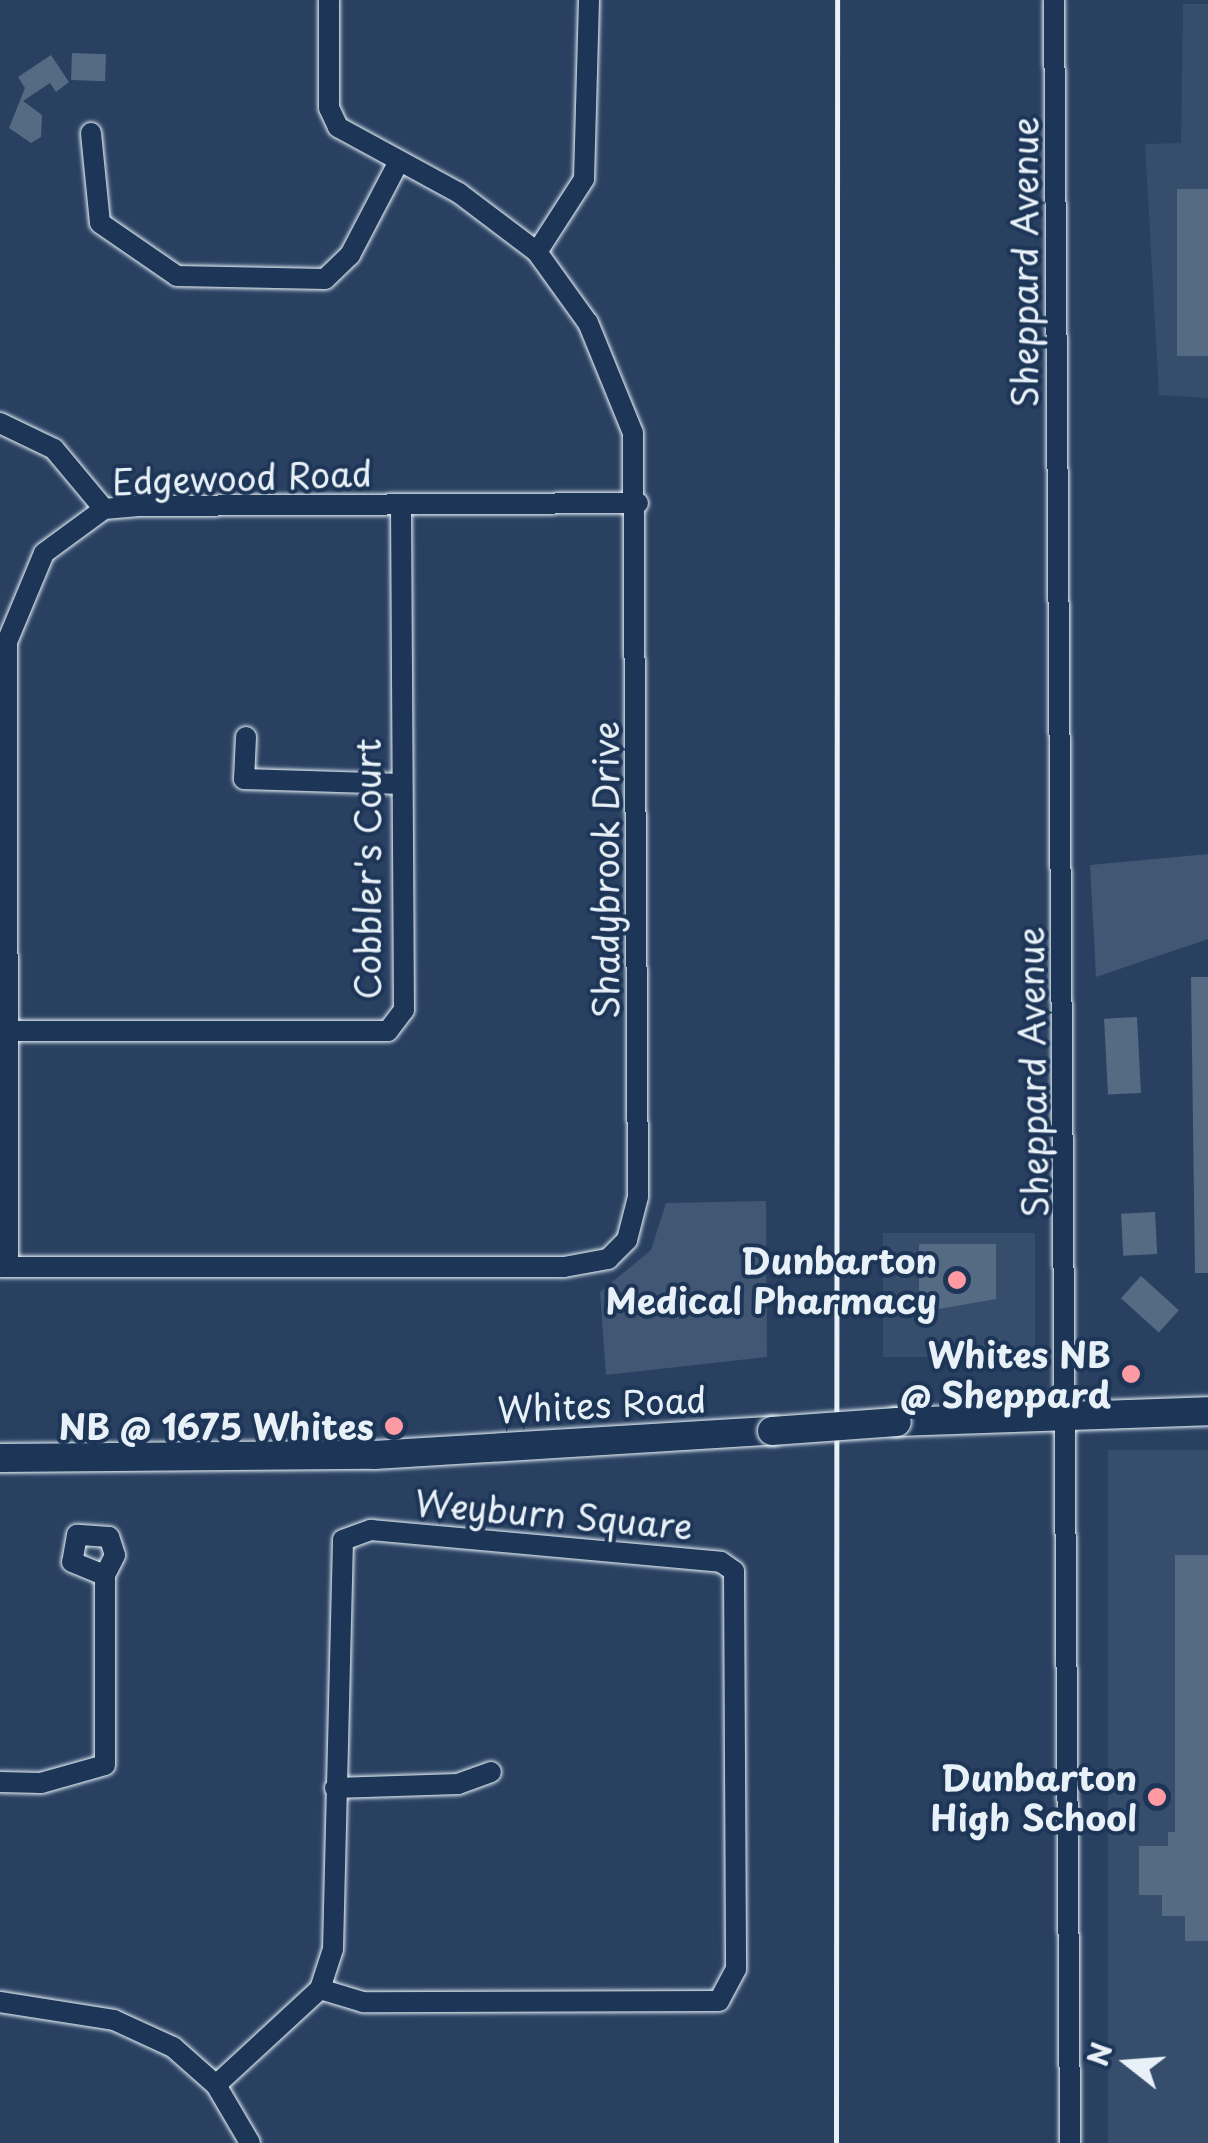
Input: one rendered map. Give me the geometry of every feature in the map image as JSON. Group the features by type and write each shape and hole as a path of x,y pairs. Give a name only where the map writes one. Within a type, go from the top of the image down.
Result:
{"main road":[{"name":"Whites Road","path":"0,1458 374,1455 897,1422 1208,1411"}],"street":[{"name":"Shadybrook Drive","path":"4,1267 564,1267 608,1259 628,1240 638,1197 638,503 633,433 612,373 588,323 537,252 459,193 338,127 329,108 329,0"},
{"path":"537,252 584,179 589,0"},
{"name":"Sheppard Avenue","path":"1054,0 1070,2143"},
{"path":"91,133 100,223 177,276 324,279 350,255 398,163"},
{"path":"0,424 54,448 104,509"},
{"name":"Edgewood Road","path":"4,1267 10,1031 4,642 44,553 104,509 638,503"},
{"name":"Cobbler's Court","path":"10,1031 388,1031 404,1010 401,505"},
{"path":"246,737 244,780 402,784"},
{"name":"Weyburn Square","path":"354,1534 721,1562 734,1572 736,1969 720,2001 362,2002 320,1989 333,1949 337,1568 343,1540 354,1534"},
{"path":"0,1782 42,1783 105,1765 105,1575"},
{"path":"335,1788 458,1784 491,1772"},
{"path":"216,2085 320,1989"},
{"path":"0,2002 114,2020 173,2046 216,2085 250,2143"}],"shaded area":[{"path":"1183,4 1208,4 1208,398 1159,395 1145,144 1181,143"},
{"path":"1208,854 1208,939 1096,977 1090,865"},
{"path":"766,1201 767,1357 606,1375 600,1292 651,1250 666,1203"},
{"path":"883,1233 1035,1233 1035,1357 883,1357"},
{"name":"Dunbarton High School","path":"1108,1450 1208,1450 1208,2143 1108,2143"}],"building":[{"path":"72,53 106,54 105,81 71,80"},
{"path":"51,55 69,82 56,92 50,83 23,101 42,115 41,137 31,143 9,128 25,88 18,77"},
{"path":"1177,189 1208,189 1208,356 1177,356"},
{"path":"1191,977 1208,977 1208,1273 1195,1273"},
{"path":"1137,1017 1141,1093 1108,1095 1104,1019"},
{"path":"1155,1212 1157,1254 1123,1256 1121,1214"},
{"path":"919,1244 996,1244 996,1299 939,1309 939,1298 919,1298"},
{"path":"1141,1276 1179,1310 1159,1332 1121,1298"},
{"path":"1175,1555 1208,1555 1208,1941 1185,1941 1185,1916 1162,1916 1162,1895 1139,1895 1139,1846 1168,1846 1168,1832 1175,1832"}],"railway":[{"path":"836,2143 837,0"}],"place":[{"name":"Dunbarton Medical Pharmacy","path":"957,1280"},
{"name":"Whites NB @ Sheppard","path":"1131,1374"},
{"name":"NB @ 1675 Whites","path":"394,1426"},
{"name":"Dunbarton High School","path":"1157,1797"}]}
